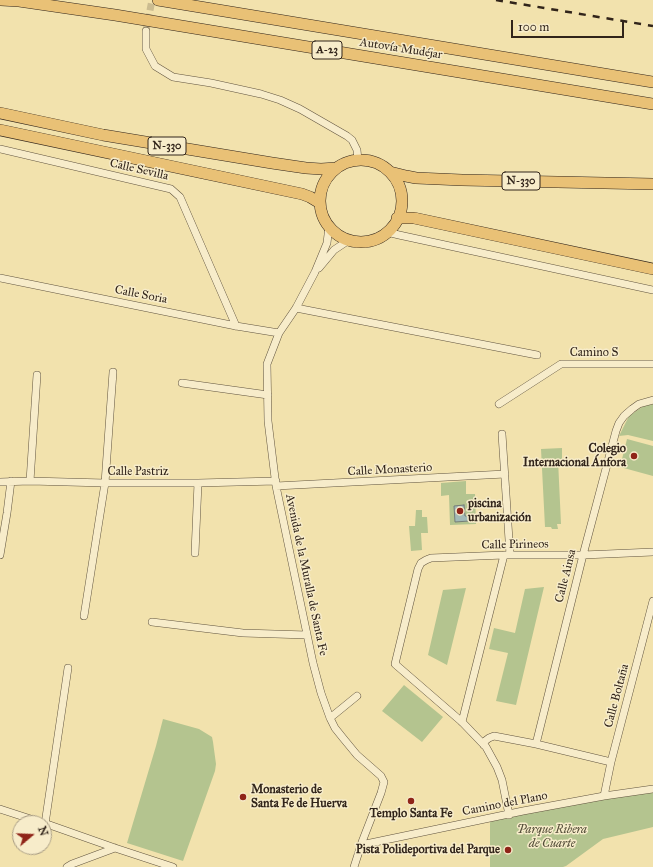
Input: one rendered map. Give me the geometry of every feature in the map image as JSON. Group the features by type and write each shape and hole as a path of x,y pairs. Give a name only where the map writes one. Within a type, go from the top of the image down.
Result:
{"highway":[{"name":"Autovía Mudéjar","path":"1,0 116,15 653,104"},
{"name":"Autovía Mudéjar","path":"158,0 653,82"},
{"name":"N-330","path":"0,113 103,135 272,164 321,169 336,168 343,164 358,160 365,160 378,164 390,172 416,178 653,184"},
{"name":"N-330","path":"0,130 302,194 320,203"},
{"path":"336,168 330,173 322,187 320,203 323,216 329,226 338,235 355,241 367,241 379,237 387,232 397,218 400,212 401,197 398,184 390,172"},
{"path":"397,218 414,218 653,269"}],"street":[{"path":"146,31 146,49 155,66 173,77 211,83 261,94 280,100 300,109 347,136 352,140 357,150 358,160"},
{"name":"Calle Sevilla","path":"0,149 171,188 180,197 236,326"},
{"name":"Avenida de la Muralla de Santa Fe","path":"329,226 327,243 315,272 296,308 279,333 267,364 268,421 276,483 307,635 321,693 330,718 343,738 357,755 383,779 384,785 354,867"},
{"path":"387,232 653,290"},
{"name":"Avenida de la Muralla de Santa Fe","path":"315,272 334,250 349,240"},
{"name":"Calle Soria","path":"0,278 236,326 279,333"},
{"path":"296,308 537,355"},
{"name":"Camino S","path":"499,404 561,364 653,364"},
{"path":"84,616 105,483 113,372"},
{"path":"30,481 37,375"},
{"path":"182,383 268,395"},
{"name":"Calle Ainsa","path":"536,744 583,555 616,431 624,416 632,409 639,404 653,400"},
{"path":"502,434 505,474 507,555 462,722 486,747 497,767 502,780 509,815"},
{"name":"Calle Monasterio","path":"276,483 505,474"},
{"path":"0,555 11,481"},
{"name":"Calle Pastriz","path":"0,482 276,483"},
{"path":"195,553 198,483"},
{"name":"Calle Pirineos","path":"462,722 395,664 418,569 421,563 431,558 653,552"},
{"name":"Calle Boltaña","path":"604,796 611,762 653,602"},
{"path":"152,622 243,633 307,635"},
{"path":"45,815 68,668"},
{"path":"330,718 357,696"},
{"path":"484,745 485,741 494,736 536,744 611,762"},
{"name":"Camino del Plano","path":"361,845 604,796 653,789"},
{"path":"0,809 19,815"},
{"path":"52,826 173,867"},
{"path":"67,867 115,848"}],"green space":[{"path":"653,404 653,441 628,435 619,436 629,416 645,405"},
{"path":"627,439 653,446 653,476 620,467"},
{"path":"562,448 562,459 558,460 561,524 557,524 558,529 552,529 551,527 545,527 541,449"},
{"path":"466,481 466,494 475,494 476,524 450,525 449,495 441,496 441,483"},
{"path":"416,510 422,510 422,517 427,517 428,533 421,533 422,550 411,551 409,526 415,526"},
{"path":"544,587 516,705 496,701 508,653 489,649 494,628 515,633 525,589"},
{"path":"466,588 447,665 428,655 443,590"},
{"path":"404,685 443,717 422,742 382,711"},
{"path":"163,719 199,729 212,737 213,742 216,764 215,771 183,861 127,843"},
{"name":"Parque Ribera de Cuarte","path":"653,789 653,827 603,839 563,867 490,867 490,818"}],"water":[{"name":"piscina urbanización","path":"464,505 465,516 469,516 469,521 455,522 454,506"}],"tunnel":[{"path":"146,31 152,0"}],"railway":[{"path":"496,0 653,26"}],"place":[{"name":"Colegio Internacional Ánfora","path":"634,456"},
{"name":"piscina urbanización","path":"460,511"},
{"name":"Monasterio de Santa Fe de Huerva","path":"243,797"},
{"name":"Templo Santa Fe","path":"411,801"},
{"name":"Pista Polideportiva del Parque","path":"508,850"}]}
